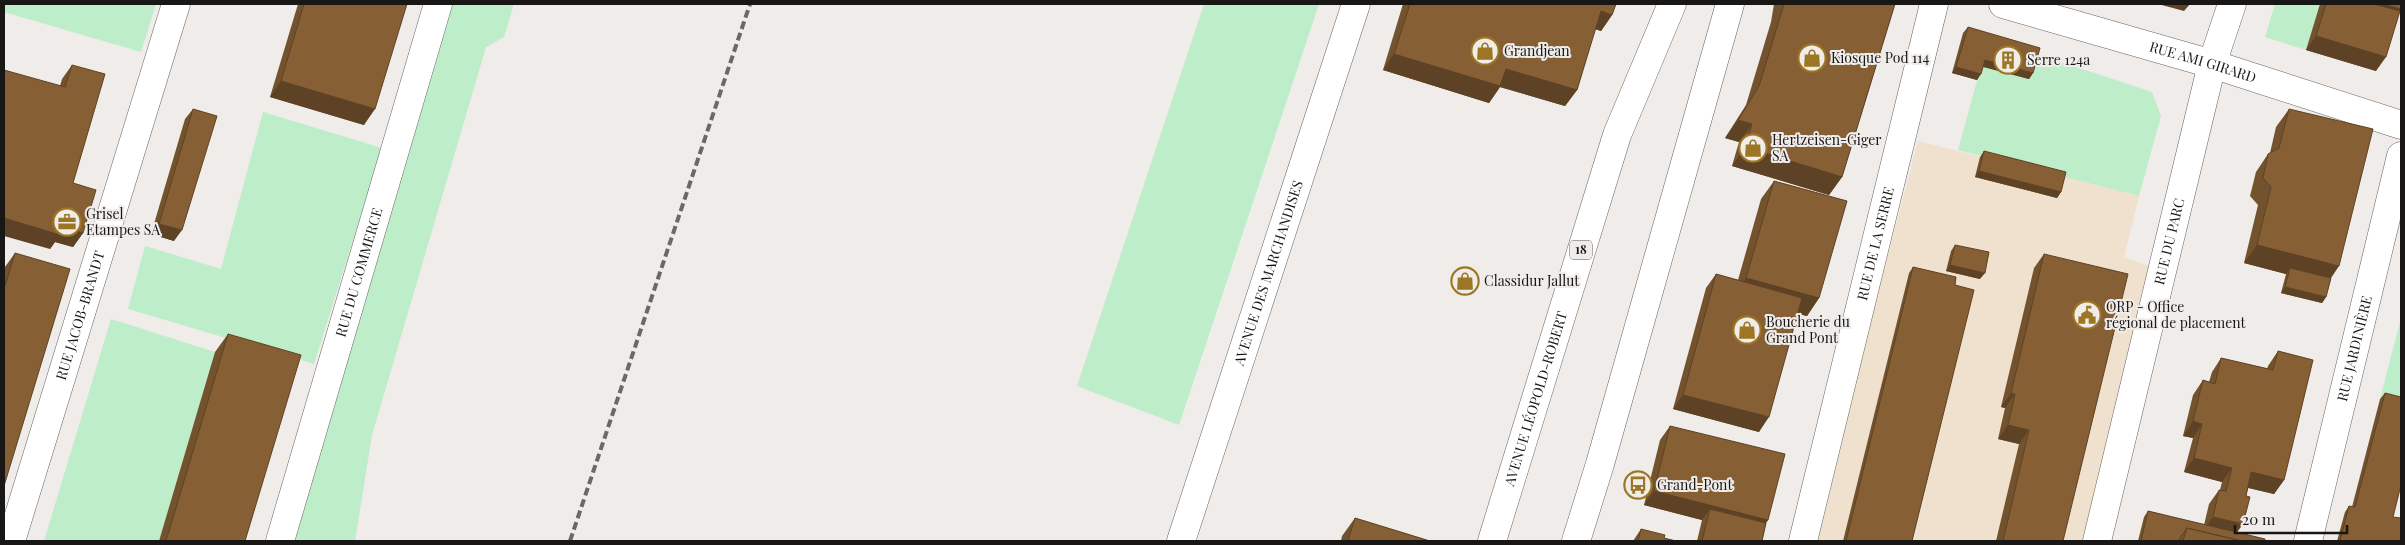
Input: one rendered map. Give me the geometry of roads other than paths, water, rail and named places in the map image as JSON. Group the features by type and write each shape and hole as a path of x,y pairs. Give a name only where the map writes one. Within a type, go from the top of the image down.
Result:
{"street":[{"name":"RUE JACOB-BRANDT","path":"11,541 176,4"},
{"name":"RUE DU COMMERCE","path":"280,541 438,4"},
{"name":"AVENUE DES MARCHANDISES","path":"1181,541 1356,4"},
{"name":"AVENUE LÉOPOLD-ROBERT","path":"1492,541 1617,135 1672,4"},
{"path":"1576,541 1600,464 1730,4"},
{"name":"RUE DE LA SERRE","path":"1803,541 1934,4"},
{"name":"RUE AMI GIRARD","path":"2003,4 2212,64 2401,125"},
{"name":"RUE DU PARC","path":"2097,541 2212,64 2232,4"},
{"name":"RUE JARDINIÈRE","path":"2308,541 2401,156"}],"railway":[{"path":"570,541 750,4"}],"place":[{"name":"Grandjean","path":"1485,51"},
{"name":"Kiosque Pod 114","path":"1812,58"},
{"name":"Serre 124a","path":"2008,60"},
{"name":"Hertzeisen-Giger SA","path":"1753,148"},
{"name":"Grisel Etampes SA","path":"67,222"},
{"name":"Classidur Jallut","path":"1465,281"},
{"name":"ORP - Office régional de placement","path":"2087,315"},
{"name":"Boucherie du Grand Pont","path":"1747,330"},
{"name":"Grand-Pont","path":"1638,485"}]}
